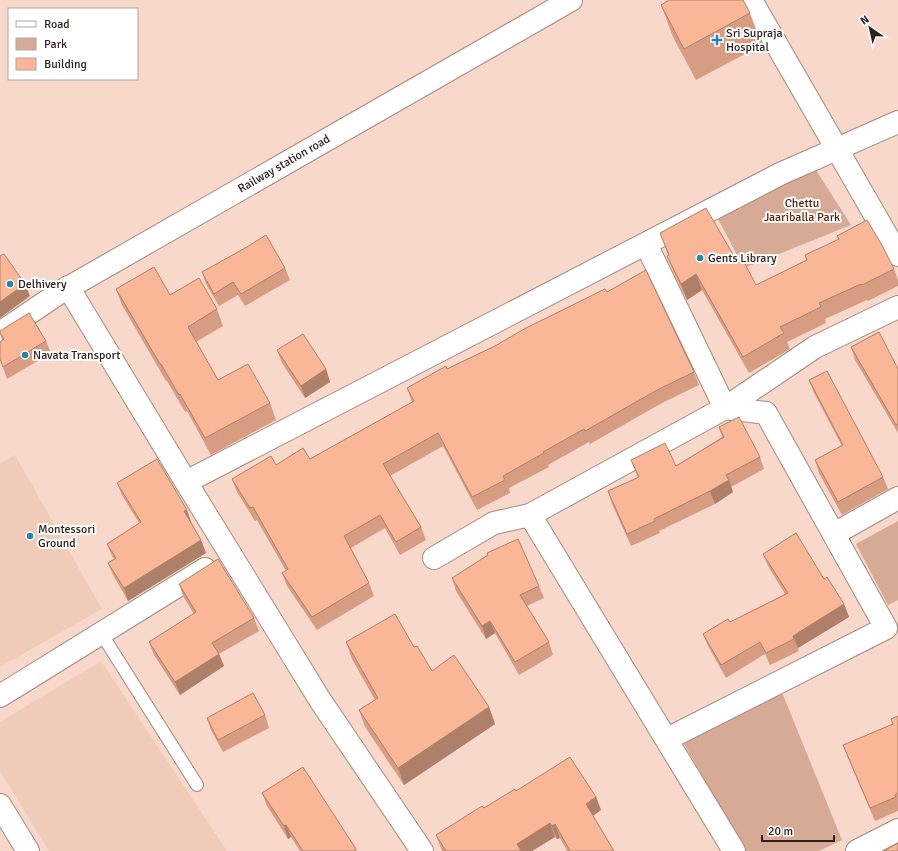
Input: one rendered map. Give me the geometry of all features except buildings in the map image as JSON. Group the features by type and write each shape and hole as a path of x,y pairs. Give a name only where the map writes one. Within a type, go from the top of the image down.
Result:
{"street":[{"name":"Railway station road","path":"0,333 68,287 571,0"},
{"path":"751,0 898,255"},
{"path":"186,482 780,174 898,122"},
{"path":"646,244 725,408"},
{"path":"68,287 320,700 422,851"},
{"path":"434,558 494,523 530,516 725,408 815,348 898,307"},
{"path":"667,739 892,625 834,534 766,412 725,408"},
{"path":"834,534 898,498"},
{"path":"530,516 734,851"},
{"path":"0,696 229,553"},
{"path":"0,805 28,851"},
{"path":"857,851 898,830"}],"lane":[{"path":"101,633 197,785"}],"shaded area":[{"name":"Montessori Ground","path":"15,455 102,609 0,667 0,464"},
{"path":"101,661 227,851 49,851 0,771 0,722"}],"green space":[{"name":"Chettu Jaariballa Park","path":"814,167 851,225 744,268 718,219"},
{"path":"898,521 898,600 888,605 856,544"},
{"path":"781,690 842,840 819,851 745,851 684,744"}],"place":[{"name":"Sri Supraja Hospital","path":"717,40"},
{"name":"Gents Library","path":"700,258"},
{"name":"Delhivery","path":"10,284"},
{"name":"Navata Transport","path":"25,355"},
{"name":"Montessori Ground","path":"30,536"}]}
